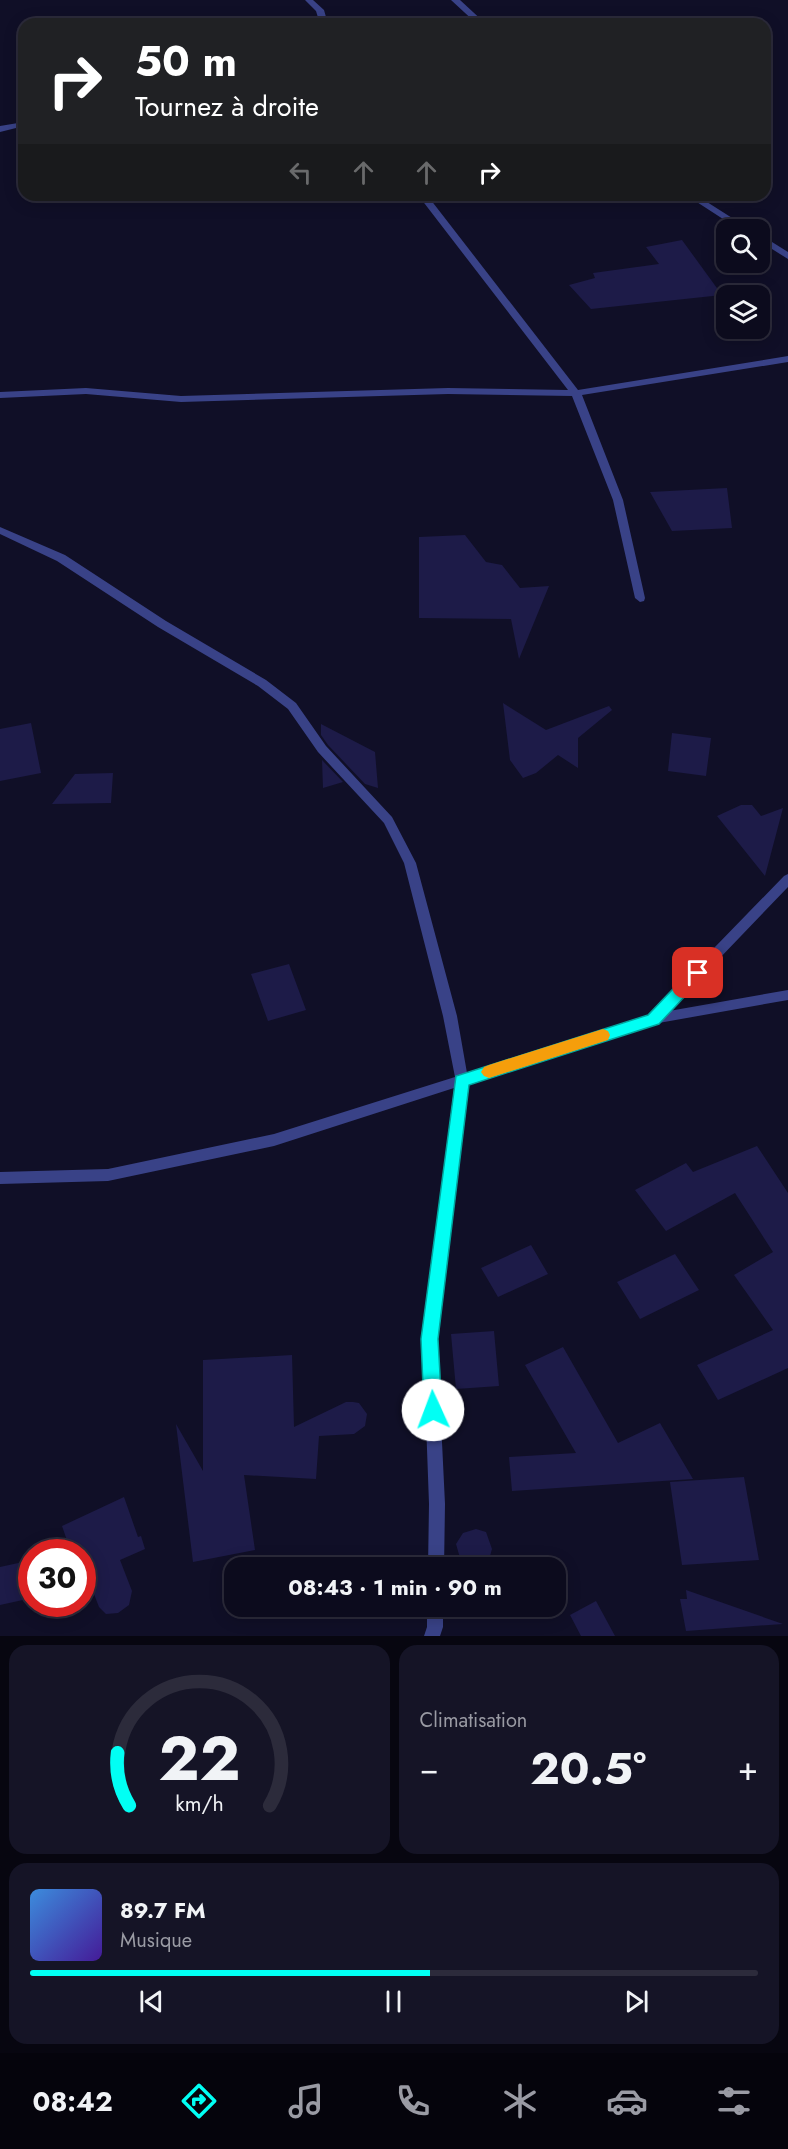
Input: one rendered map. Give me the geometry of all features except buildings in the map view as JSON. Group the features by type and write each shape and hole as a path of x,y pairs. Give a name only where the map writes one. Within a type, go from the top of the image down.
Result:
{"street":[{"path":"309,0 320,10 322,18"},
{"path":"455,0 475,18"},
{"path":"0,129 18,125"},
{"path":"427,201 576,393 618,500 640,598"},
{"path":"700,201 729,219"},
{"path":"770,244 788,256"},
{"path":"0,395 86,391 181,399 448,391 576,393 788,359"},
{"path":"0,530 61,558 162,624 262,683 292,706 315,741 388,820 410,863 450,1016 462,1080 430,1339 437,1504 436,1557"},
{"path":"653,1019 788,879"},
{"path":"0,1178 108,1175 274,1140 653,1019 788,995"},
{"path":"432,1636 435,1617"}],"slow traffic":[{"path":"489,1072 603,1035"}],"route":[{"path":"433,1410 430,1339 462,1080 653,1019 698,973"}]}
